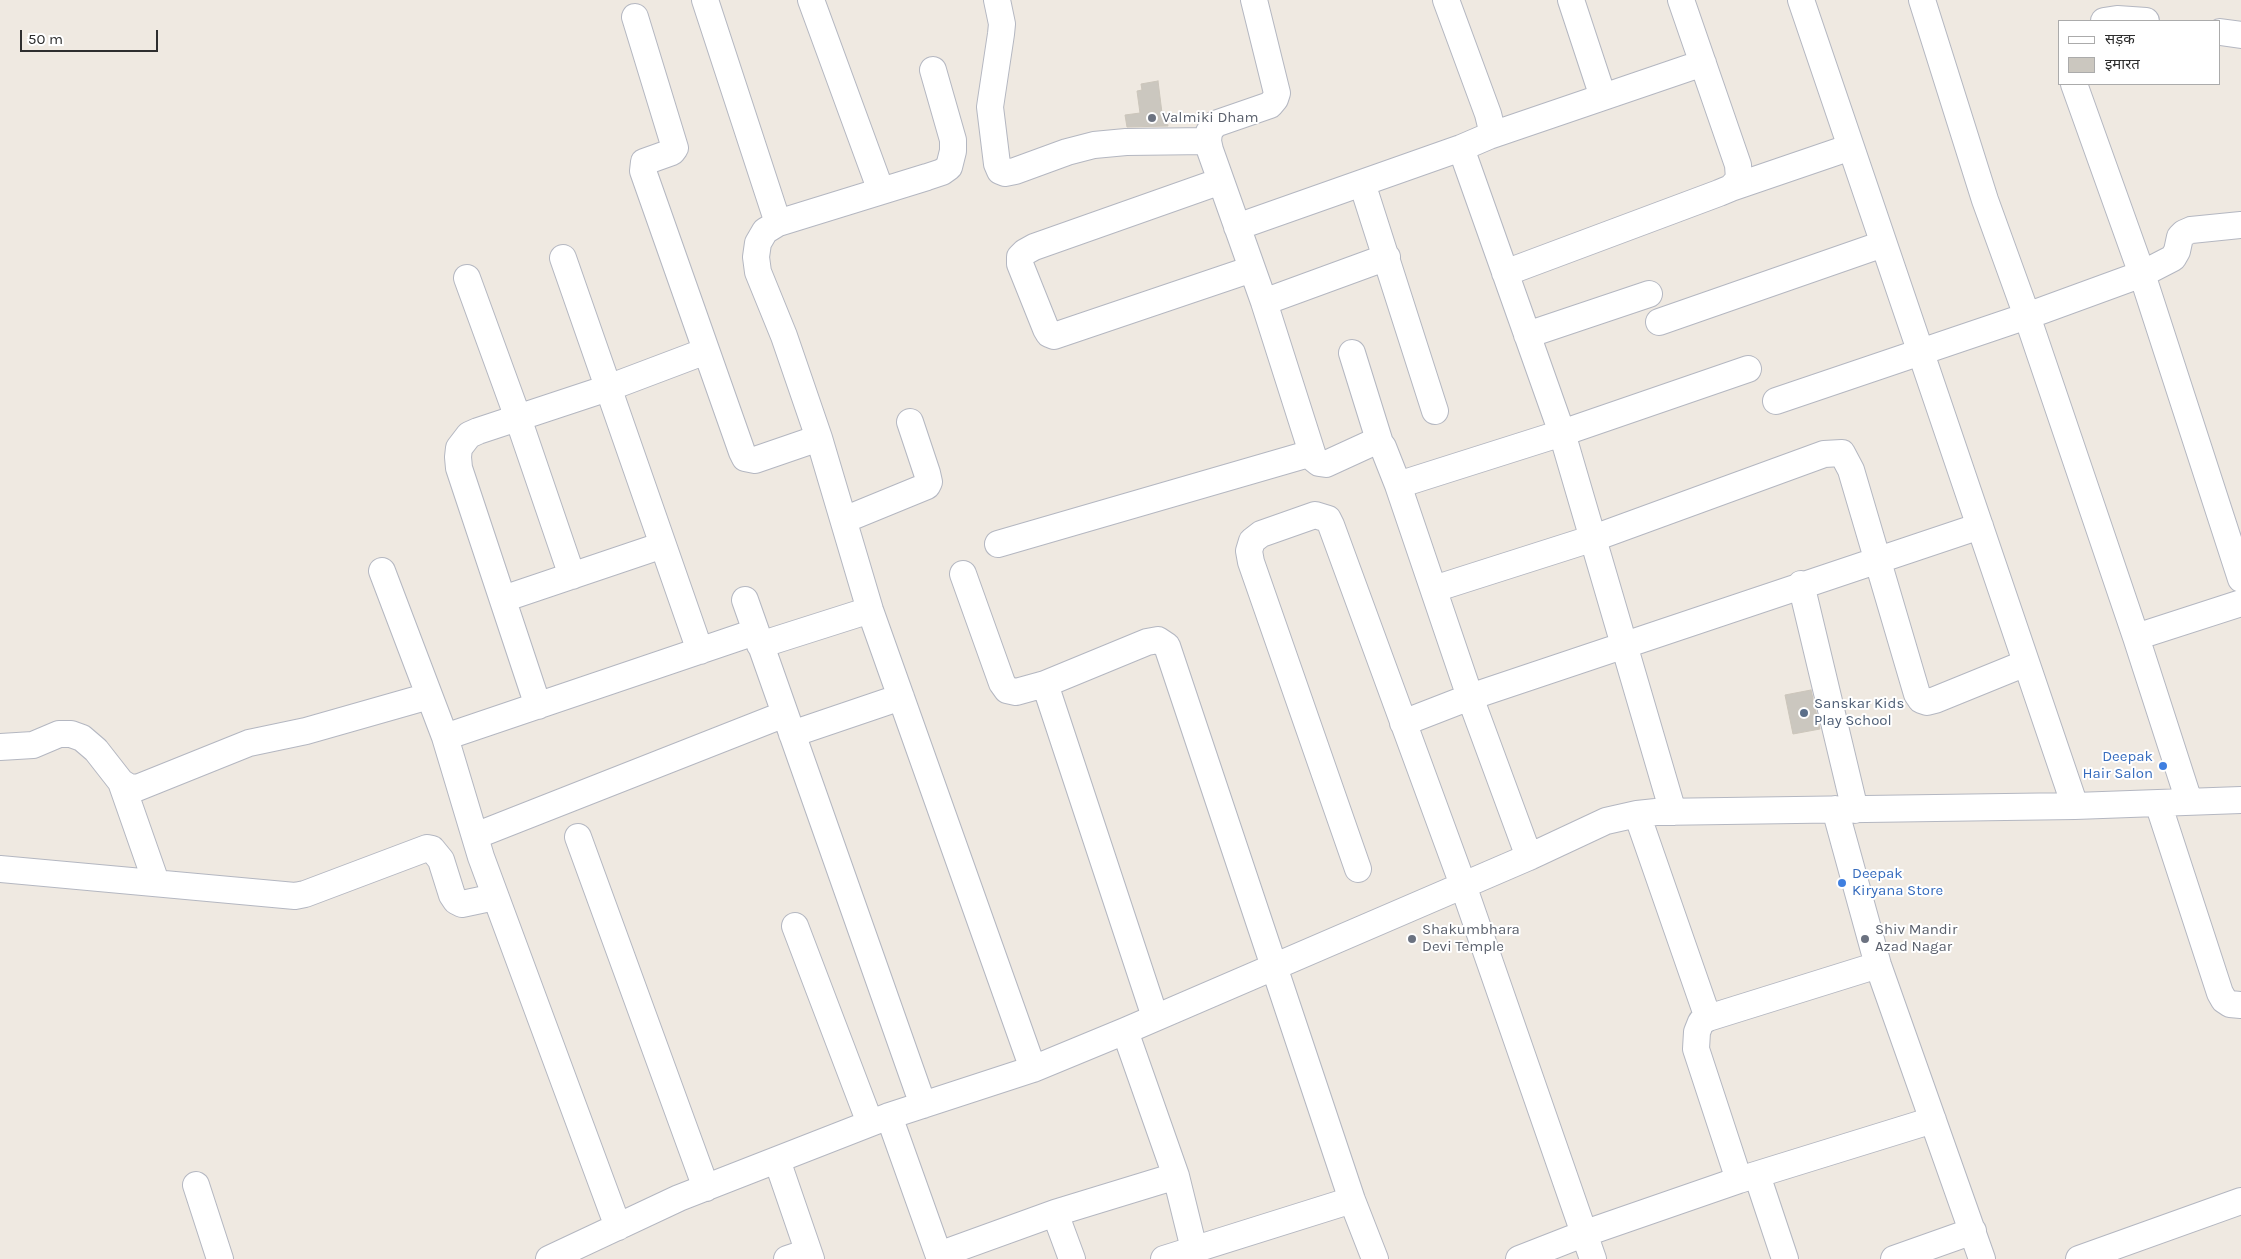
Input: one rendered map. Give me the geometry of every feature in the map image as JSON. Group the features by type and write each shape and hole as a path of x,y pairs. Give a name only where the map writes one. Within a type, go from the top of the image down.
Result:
{"street":[{"path":"705,0 778,223"},
{"path":"811,0 880,191"},
{"path":"997,0 1002,24 990,107 997,164 1000,171 1005,173 1014,171 1066,152 1094,145 1126,142 1208,141"},
{"path":"1254,0 1277,93 1270,105 1215,124 1209,132 1208,141 1264,302 1314,459 1319,463 1326,464 1374,442 1380,443"},
{"path":"1446,0 1488,114 1491,126 1489,136"},
{"path":"1571,0 1603,97"},
{"path":"1681,0 1738,165 1739,179 1731,188"},
{"path":"1801,0 2075,806"},
{"path":"1922,0 1985,200 2027,316 2136,637 2189,801"},
{"path":"635,17 675,148 672,152 644,162 643,171 745,458 755,460 819,438"},
{"path":"2110,20 2132,20"},
{"path":"2221,32 2241,35"},
{"path":"1237,227 1462,148 1489,136 1702,63"},
{"path":"933,70 953,140 953,152 948,167 942,172 927,178 778,223 765,232 758,243 756,257 758,272 777,319 819,438 870,610 1032,1069"},
{"path":"2074,85 2142,274 2241,579"},
{"path":"1505,273 1731,188 1851,147"},
{"path":"1462,148 1562,433 1673,812"},
{"path":"1221,181 1034,248 1025,252 1020,258 1020,264 1046,329 1049,334 1054,336 1252,269"},
{"path":"1362,183 1435,411"},
{"path":"1776,401 2027,316 2142,274 2173,258 2177,252 2180,237 2191,230 2241,225"},
{"path":"1659,322 1883,244"},
{"path":"1264,302 1387,257"},
{"path":"563,258 700,650"},
{"path":"467,278 518,418 572,576"},
{"path":"1527,335 1649,294"},
{"path":"538,706 458,457 459,448 469,435 608,388 706,351"},
{"path":"1352,353 1380,443 1398,485 1470,697 1529,857"},
{"path":"1398,485 1562,433 1748,369"},
{"path":"844,520 927,486 929,482 927,473 910,422"},
{"path":"998,544 1312,453"},
{"path":"1434,589 1594,538 1824,454 1842,453 1848,460 1917,694 1921,700 1927,702 1935,700 2026,663"},
{"path":"1358,869 1251,562 1249,551 1252,541 1261,534 1316,515 1328,519 1463,885 1594,1259"},
{"path":"1403,723 1470,697 1625,644 1980,526"},
{"path":"503,599 663,546"},
{"path":"382,571 445,738 492,898 618,1227"},
{"path":"963,574 1002,683 1007,690 1016,692 1045,684 1147,642 1158,640 1167,646 1352,1200 1375,1259"},
{"path":"1801,584 1844,809 1878,965 1982,1259"},
{"path":"745,600 923,1105"},
{"path":"2136,637 2241,603"},
{"path":"445,738 700,650 758,638 870,610"},
{"path":"1045,684 1154,1017"},
{"path":"121,782 129,787 145,786 249,743 306,731 429,696"},
{"path":"448,866 476,841 788,724 901,698"},
{"path":"0,747 23,747 33,745 51,736 71,734 90,742 121,782 156,882"},
{"path":"550,1259 706,1188 880,1120 1032,1069 1125,1031 1529,857 1606,821 1637,814 1673,812 2075,806 2241,800"},
{"path":"2158,803 2220,993 2224,1000 2230,1004 2241,1005"},
{"path":"1637,814 1708,1018"},
{"path":"578,838 706,1188"},
{"path":"0,869 295,896 311,892 421,849 432,849 448,866 452,895 456,901 462,904 492,898"},
{"path":"795,926 940,1257 1055,1214 1176,1176"},
{"path":"1785,1259 1748,1178 1696,1050 1697,1032 1702,1022 1708,1018 1878,965"},
{"path":"1125,1031 1176,1176 1194,1249"},
{"path":"1519,1259 1584,1234 1748,1178 1933,1120"},
{"path":"777,1160 802,1257"},
{"path":"196,1185 220,1259"},
{"path":"1164,1259 1352,1200"},
{"path":"2079,1259 2241,1201"},
{"path":"1055,1214 1072,1259"},
{"path":"1894,1259 1972,1231"}],"building":[{"path":"1158,81 1162,113 1166,113 1168,126 1127,127 1125,115 1140,113 1137,91 1142,90 1141,84"},
{"path":"1811,690 1820,729 1793,734 1785,695"}],"place":[{"name":"Valmiki Dham","path":"1152,118"},
{"name":"Sanskar Kids Play School","path":"1804,713"},
{"name":"Deepak Hair Salon","path":"2163,766"},
{"name":"Deepak Kiryana Store","path":"1842,883"},
{"name":"Shakumbhara Devi Temple","path":"1412,939"},
{"name":"Shiv Mandir Azad Nagar","path":"1865,939"}]}
